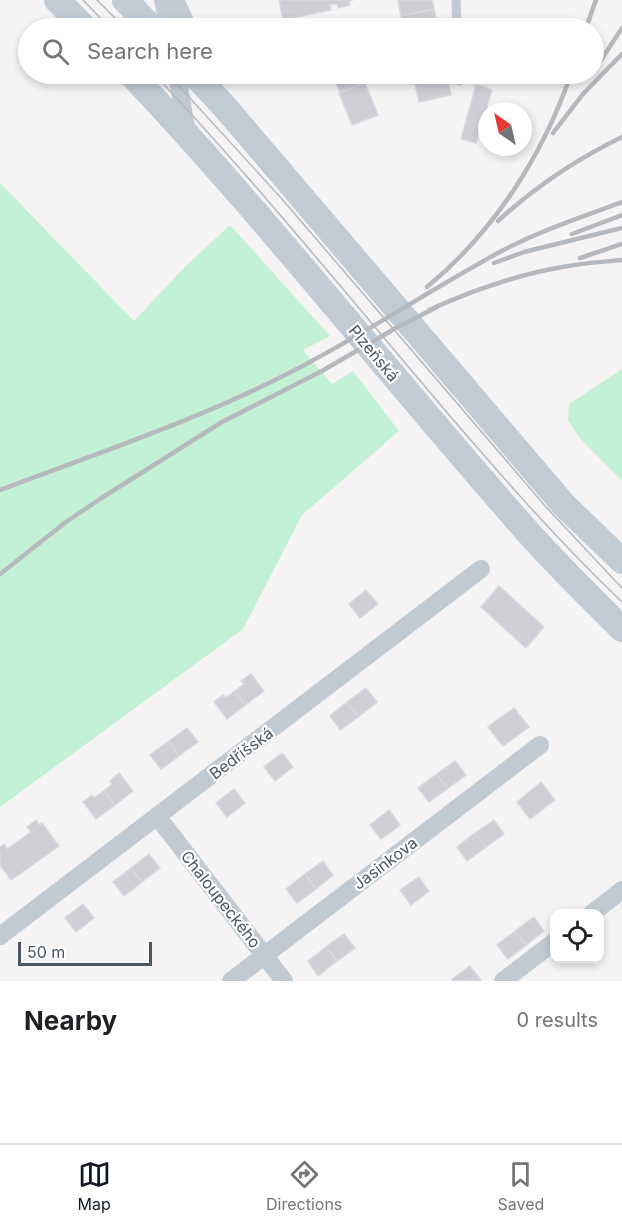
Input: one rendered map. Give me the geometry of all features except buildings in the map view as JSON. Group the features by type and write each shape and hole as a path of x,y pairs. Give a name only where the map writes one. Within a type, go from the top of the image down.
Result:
{"main road":[{"path":"57,0 76,18"},
{"path":"125,0 142,18"},
{"name":"Plzeňská","path":"140,84 247,202 389,371 529,532 622,629"},
{"path":"203,84 563,504 622,561"}],"street":[{"path":"163,0 167,18"},
{"path":"175,0 183,18"},
{"path":"179,84 187,134"},
{"path":"214,84 224,106"},
{"name":"Bedřišská","path":"0,936 481,569"},
{"name":"Jasinkova","path":"231,981 540,745"},
{"name":"Chaloupeckého","path":"157,816 284,981"},
{"path":"597,909 622,890"},
{"path":"503,981 550,946"}],"lane":[{"path":"456,0 457,18"}],"green space":[{"path":"0,183 134,321 185,267 230,225 330,336 303,350 332,384 353,371 399,431 302,515 243,629 0,807"},
{"path":"622,369 622,481 579,437 568,420 569,404"}],"tram line":[{"path":"83,0 100,18"},
{"path":"97,0 115,18"},
{"path":"163,84 267,200 513,488 555,535 622,602"},
{"path":"177,84 282,199 546,507 622,588"}],"railway":[{"path":"590,18 596,0"},
{"path":"604,56 622,28"},
{"path":"604,72 622,54"},
{"path":"427,287 474,242 514,190 546,134 567,84"},
{"path":"553,133 593,84"},
{"path":"498,221 557,174 622,137"},
{"path":"0,490 147,435 256,389 343,344 511,246 622,202"},
{"path":"572,234 622,215"},
{"path":"494,263 524,252 622,228"},
{"path":"580,258 622,244"},
{"path":"429,310 477,290 528,274 622,260"},
{"path":"0,574 66,522 222,422 322,371 437,307"}]}
